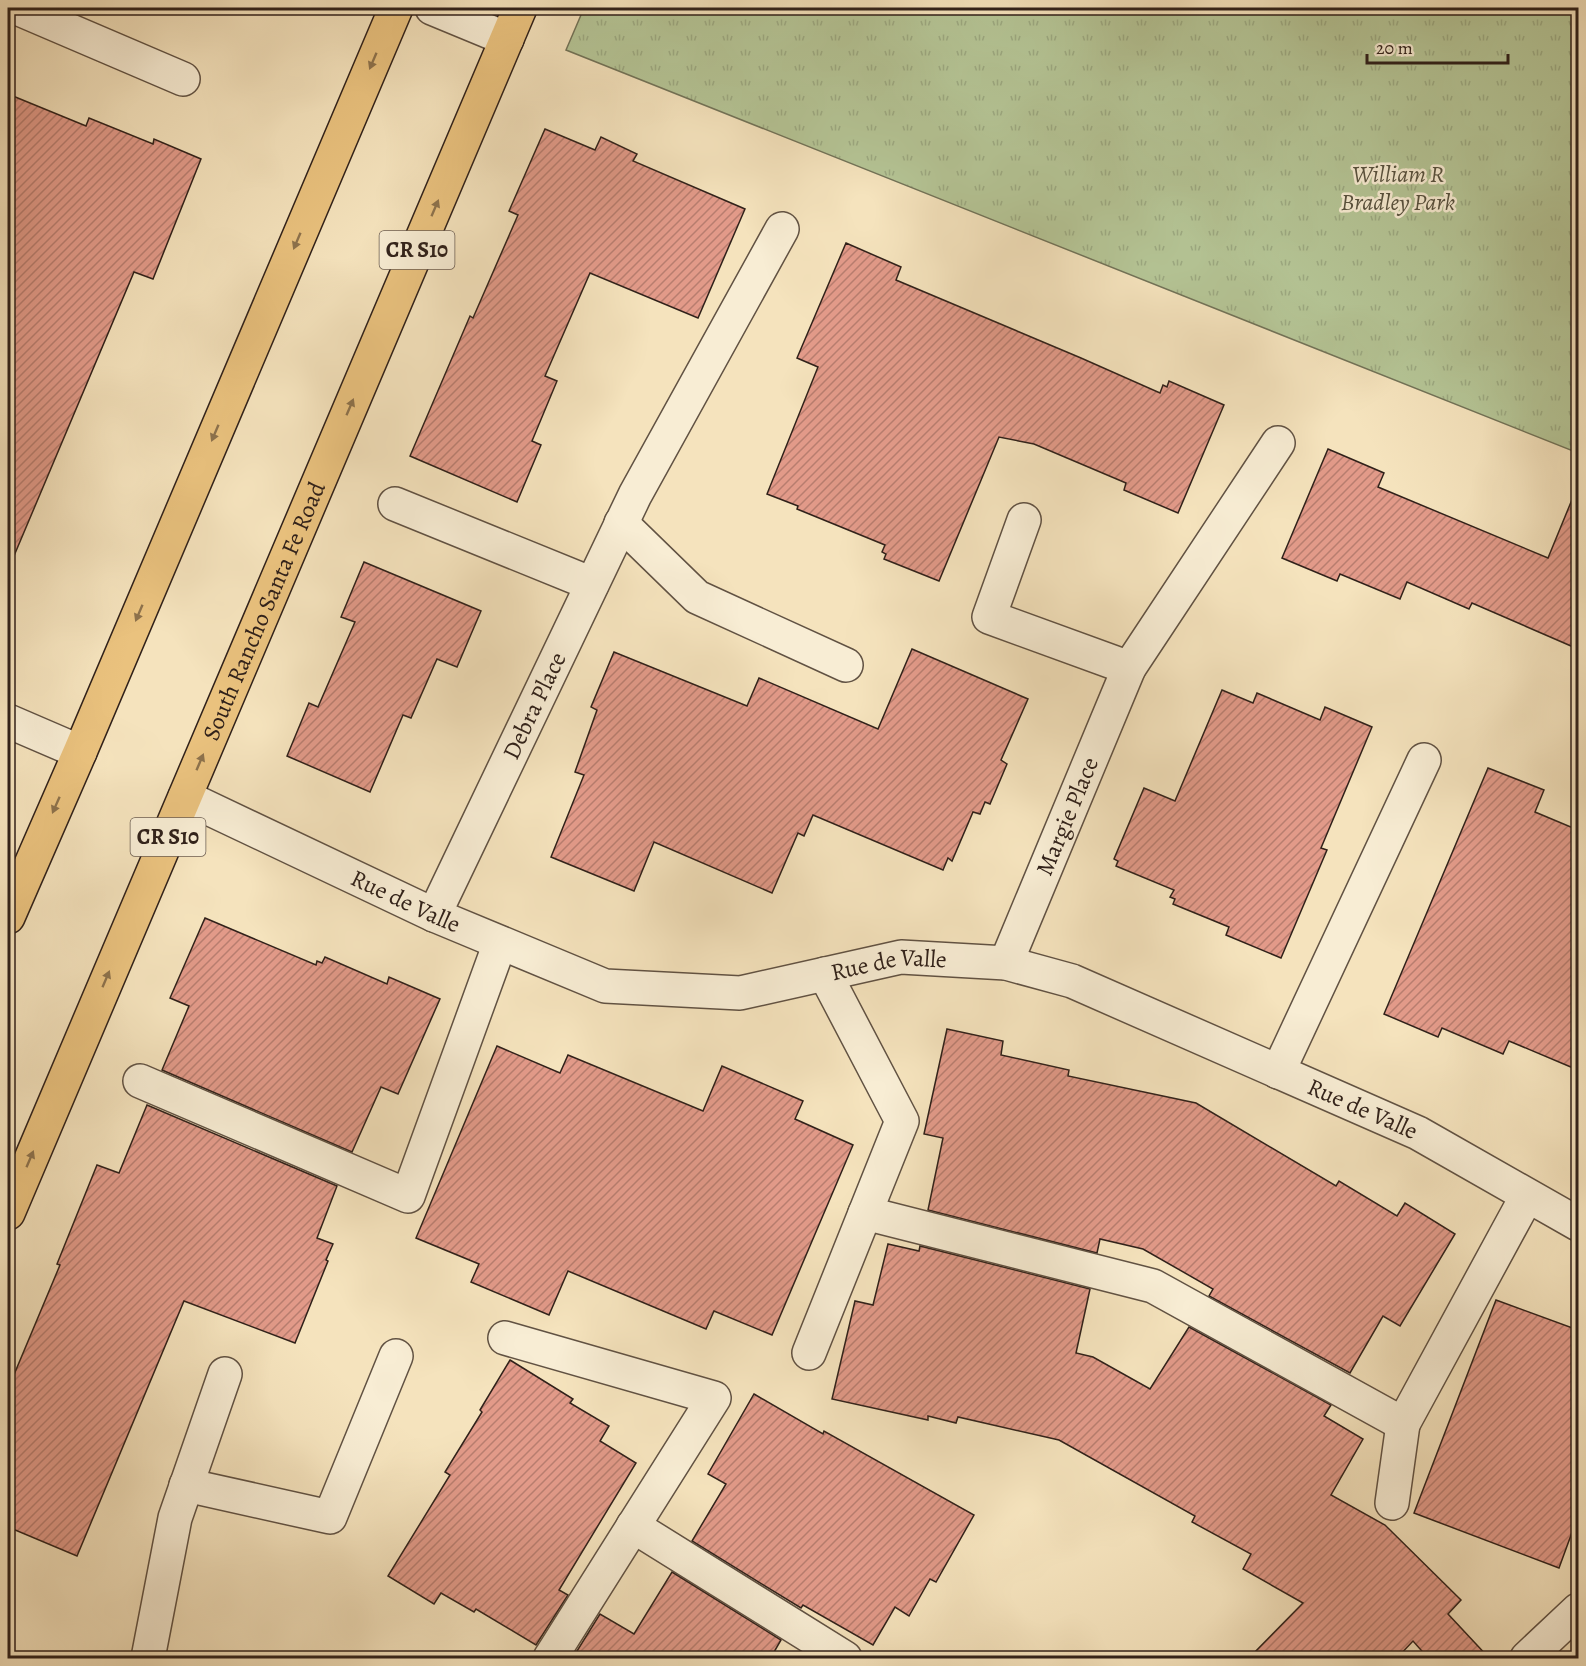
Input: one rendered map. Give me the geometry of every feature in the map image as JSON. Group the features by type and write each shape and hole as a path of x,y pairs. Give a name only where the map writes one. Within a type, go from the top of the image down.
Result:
{"main road":[{"path":"8,917 396,8"},
{"name":"South Rancho Santa Fe Road","path":"8,1213 131,918 185,797 520,8"}],"street":[{"path":"17,8 183,79"},
{"path":"432,8 507,39"},
{"name":"Debra Place","path":"434,915 628,509 782,229"},
{"name":"Margie Place","path":"1006,963 1129,668 1278,443"},
{"path":"395,504 592,584"},
{"path":"628,509 697,597 846,665"},
{"path":"1024,520 989,616 1129,668"},
{"path":"8,721 80,752"},
{"path":"1278,1072 1424,760"},
{"name":"Rue de Valle","path":"185,797 434,915 604,987 740,993 901,957 1006,963 1072,981 1418,1133 1527,1196 1575,1214"},
{"path":"140,1081 408,1196 500,943"},
{"path":"809,1353 902,1121 825,974"},
{"path":"1392,1503 1403,1424 1527,1196"},
{"path":"865,1213 1153,1286 1403,1424"},
{"path":"505,1338 714,1398 550,1659"},
{"path":"186,1485 330,1517 396,1356"},
{"path":"148,1659 175,1518 225,1374"},
{"path":"633,1526 845,1659"},
{"path":"1527,1659 1578,1610"}],"green space":[{"name":"William R Bradley Park","path":"584,8 1578,8 1578,453 566,50"}],"building":[{"path":"8,94 86,126 89,118 153,144 154,139 201,159 153,279 134,272 8,570"},
{"path":"545,129 595,150 601,137 637,154 633,161 745,209 698,318 590,273 545,376 557,381 532,441 541,445 517,502 410,456 470,316 473,318 518,215 509,211"},
{"path":"846,243 901,267 896,280 1160,393 1163,385 1167,387 1169,381 1224,405 1178,513 1124,490 1126,483 1034,444 999,437 939,581 884,559 886,554 882,552 885,545 797,509 798,506 767,494 818,367 797,358"},
{"path":"1328,449 1384,473 1378,487 1548,558 1578,485 1578,649 1472,603 1469,609 1407,582 1400,599 1340,574 1337,581 1282,558"},
{"path":"364,562 481,611 457,667 437,659 411,718 403,715 370,792 287,756 309,703 318,707 355,622 341,617"},
{"path":"912,649 1028,699 1001,760 1007,764 990,804 985,802 980,814 973,812 952,861 948,858 943,870 813,815 804,836 798,833 772,893 654,842 634,891 551,857 584,775 575,772 597,710 591,707 614,652 747,706 759,678 878,729"},
{"path":"1222,690 1253,703 1257,693 1320,720 1325,707 1372,727 1321,848 1327,850 1281,958 1226,935 1229,927 1173,904 1175,899 1170,897 1174,890 1116,866 1118,861 1114,859 1144,788 1175,801"},
{"path":"1488,768 1544,790 1535,812 1578,830 1578,1070 1509,1041 1503,1054 1442,1028 1438,1037 1384,1014"},
{"path":"205,918 316,965 317,961 322,963 325,957 387,984 389,977 440,999 398,1094 381,1087 352,1152 162,1070 189,1006 170,998"},
{"path":"947,1029 1003,1041 1001,1055 1069,1070 1068,1076 1196,1103 1336,1186 1339,1181 1397,1216 1405,1203 1455,1234 1400,1326 1383,1316 1350,1373 1209,1296 1213,1289 1143,1249 1100,1239 1097,1253 928,1210 943,1138 924,1134"},
{"path":"497,1046 560,1073 568,1055 703,1111 722,1066 803,1101 795,1119 853,1145 772,1335 714,1311 706,1329 568,1271 549,1315 471,1282 479,1264 416,1238"},
{"path":"147,1105 337,1186 317,1238 333,1244 295,1343 184,1301 77,1556 8,1527 8,1389 60,1265 57,1264 97,1165 119,1173"},
{"path":"888,1244 919,1251 920,1246 1090,1289 1076,1353 1093,1357 1150,1389 1189,1327 1331,1405 1324,1416 1363,1439 1331,1495 1385,1525 1461,1600 1448,1614 1490,1659 1429,1659 1413,1641 1396,1659 1248,1659 1303,1603 1243,1569 1251,1554 1192,1522 1195,1516 1059,1440 958,1417 956,1423 928,1416 928,1420 832,1399 855,1301 873,1305"},
{"path":"1496,1300 1578,1330 1578,1516 1559,1568 1414,1513"},
{"path":"510,1360 573,1399 570,1403 609,1426 600,1441 636,1463 559,1590 568,1595 536,1645 476,1609 474,1612 441,1593 434,1604 388,1576 450,1475 445,1472 482,1412 480,1410"},
{"path":"754,1394 974,1515 936,1582 930,1579 909,1616 895,1607 873,1645 803,1605 801,1608 692,1541 726,1484 708,1474"},
{"path":"672,1572 781,1640 770,1659 572,1659 600,1614 634,1634"}]}
